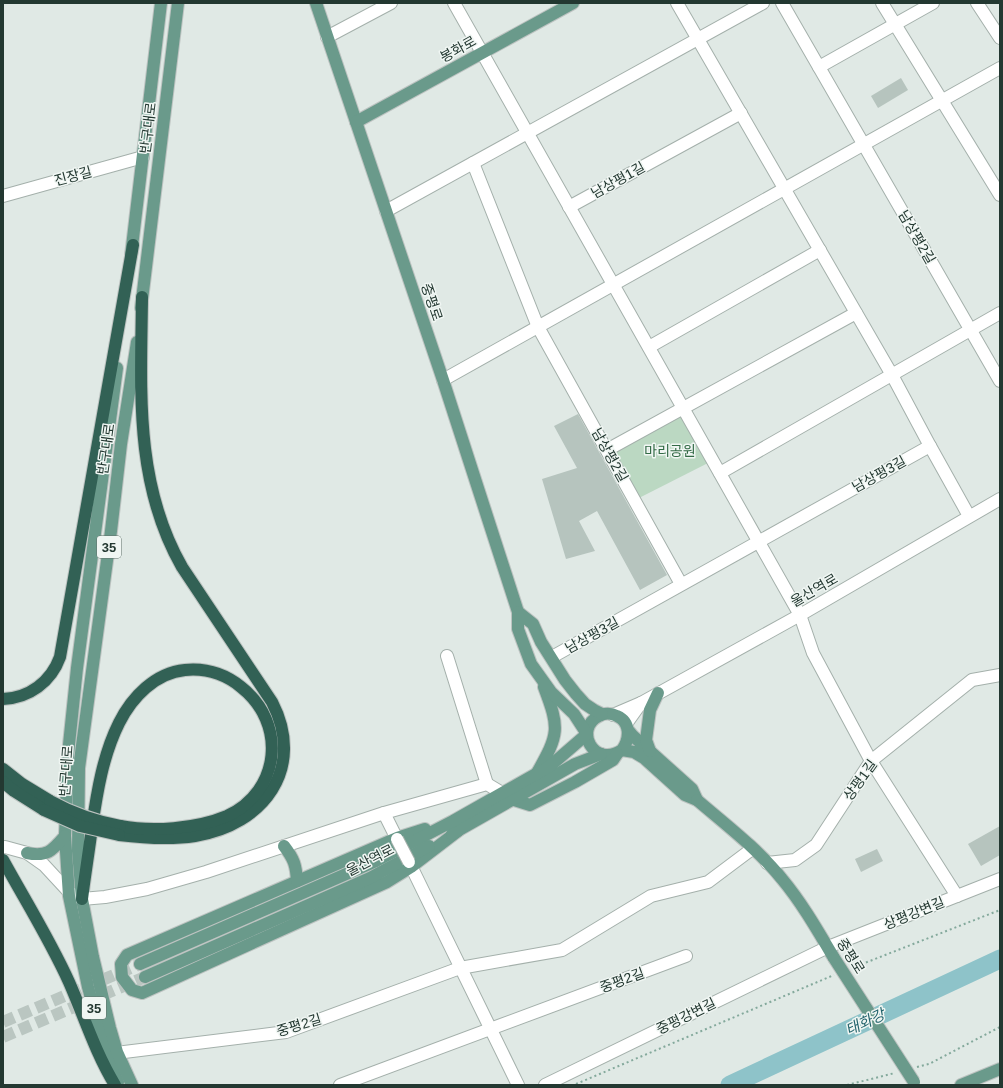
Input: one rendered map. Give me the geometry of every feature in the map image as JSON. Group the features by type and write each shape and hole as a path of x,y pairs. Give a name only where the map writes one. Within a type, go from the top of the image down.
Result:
{"highway":[{"path":"3,699 22,695 36,689 41,685 55,669 62,650 133,245"},
{"path":"3,782 14,791 47,806 96,821 119,830 167,838 188,837 216,830 242,820 256,809 273,788 282,766 284,749 281,726 272,702 182,567 170,544 155,506 146,466 142,426 142,297"},
{"path":"82,899 102,768 119,723 132,702 146,687 162,677 182,670 201,670 220,674 236,683 251,696 260,708 268,723 273,741 273,750 266,778 250,799 236,811 228,815 191,826 119,830"},
{"path":"3,769 47,806"},
{"path":"3,860 49,941 100,1058 115,1085"}],"main road":[{"name":"반구대로","path":"119,1085 112,1053 88,987 69,892 64,836 68,754 77,668 133,245 162,3"},
{"name":"반구대로","path":"132,1085 112,1053 110,1028 101,993 82,899 78,851 79,768 110,539 121,444 135,357 178,3"},
{"name":"중평로","path":"316,3 326,37 443,380 518,612 518,628 531,664 541,679"},
{"name":"봉화로","path":"356,122 573,3"},
{"path":"518,612 533,624 541,642 552,657 565,680 585,704 594,710 622,719 627,727 650,751 692,789 697,800"},
{"path":"541,679 551,692 574,714 587,734"},
{"path":"536,774 553,741 555,730 553,711 541,679"},
{"path":"650,751 646,740 650,710 658,693"},
{"path":"608,714 596,717 588,728 588,741 596,752 610,755 619,752 634,752 644,758 685,795 697,800"},
{"path":"507,796 530,805 575,782 613,760 626,744 628,737 627,727"},
{"name":"울산역로","path":"507,796 536,774 550,766 587,734"},
{"name":"울산역로","path":"145,977 370,878 507,796 575,764 601,754"},
{"name":"중평로","path":"697,800 782,878 800,902 915,1084"},
{"path":"455,826 410,865 387,882 142,993 132,990 122,977 121,964 127,955 296,881 397,839 455,826"},
{"name":"울산역로","path":"140,964 455,826"},
{"path":"27,853 39,855 46,854 55,848 64,836"},
{"path":"284,846 292,857 296,868 296,881"},
{"path":"961,1085 1000,1069"}],"street":[{"path":"326,37 391,3"},
{"path":"454,3 800,615 813,653 871,761 957,896"},
{"path":"677,3 892,375 970,516"},
{"path":"386,211 763,3"},
{"path":"782,3 819,67 933,3"},
{"path":"882,3 1000,194"},
{"path":"976,3 1000,38"},
{"name":"남상평2길","path":"819,67 971,330"},
{"path":"443,380 1000,68"},
{"name":"남상평1길","path":"570,207 740,113"},
{"name":"진장길","path":"3,196 143,157"},
{"path":"473,163 538,326"},
{"path":"649,347 820,250"},
{"path":"607,450 856,313"},
{"path":"720,473 1000,313"},
{"name":"남상평2길","path":"538,326 681,584"},
{"path":"971,330 1000,381"},
{"name":"남상평3길","path":"552,657 930,446"},
{"name":"울산역로","path":"641,703 800,615 1000,499"},
{"path":"447,656 487,784 507,796"},
{"name":"상평1길","path":"767,863 795,860 816,845 871,761 972,680 1000,675"},
{"path":"608,714 641,703"},
{"path":"627,727 641,703"},
{"path":"5,847 27,853 44,865 69,892 82,899 105,897 147,889 206,872 384,813 487,784"},
{"path":"384,813 518,1085"},
{"name":"중평2길","path":"112,1053 286,1032 460,968 562,950 651,896 708,882 752,849"},
{"name":"상평강변길","path":"831,952 957,896 1000,879"},
{"name":"중평강변길","path":"545,1085 831,952"},
{"name":"중평2길","path":"340,1085 686,956"}],"path":[{"path":"846,970 1000,910"},
{"path":"573,1085 839,973"},
{"path":"916,1068 929,1064 1000,1027"},
{"path":"847,1085 902,1071"}],"green space":[{"name":"마리공원","path":"682,413 710,462 637,499 612,452"}],"building":[{"path":"901,78 908,90 878,108 871,96"},
{"path":"578,414 667,575 640,590 597,511 579,521 595,551 566,559 542,479 577,468 554,426"},
{"path":"1000,826 1000,855 981,866 968,844"},
{"path":"877,849 883,861 861,872 855,859"}],"waterway":[{"name":"태화강","path":"730,1085 1000,959"}],"tunnel":[{"path":"3,1022 140,964"},
{"path":"3,1037 145,977"}]}
